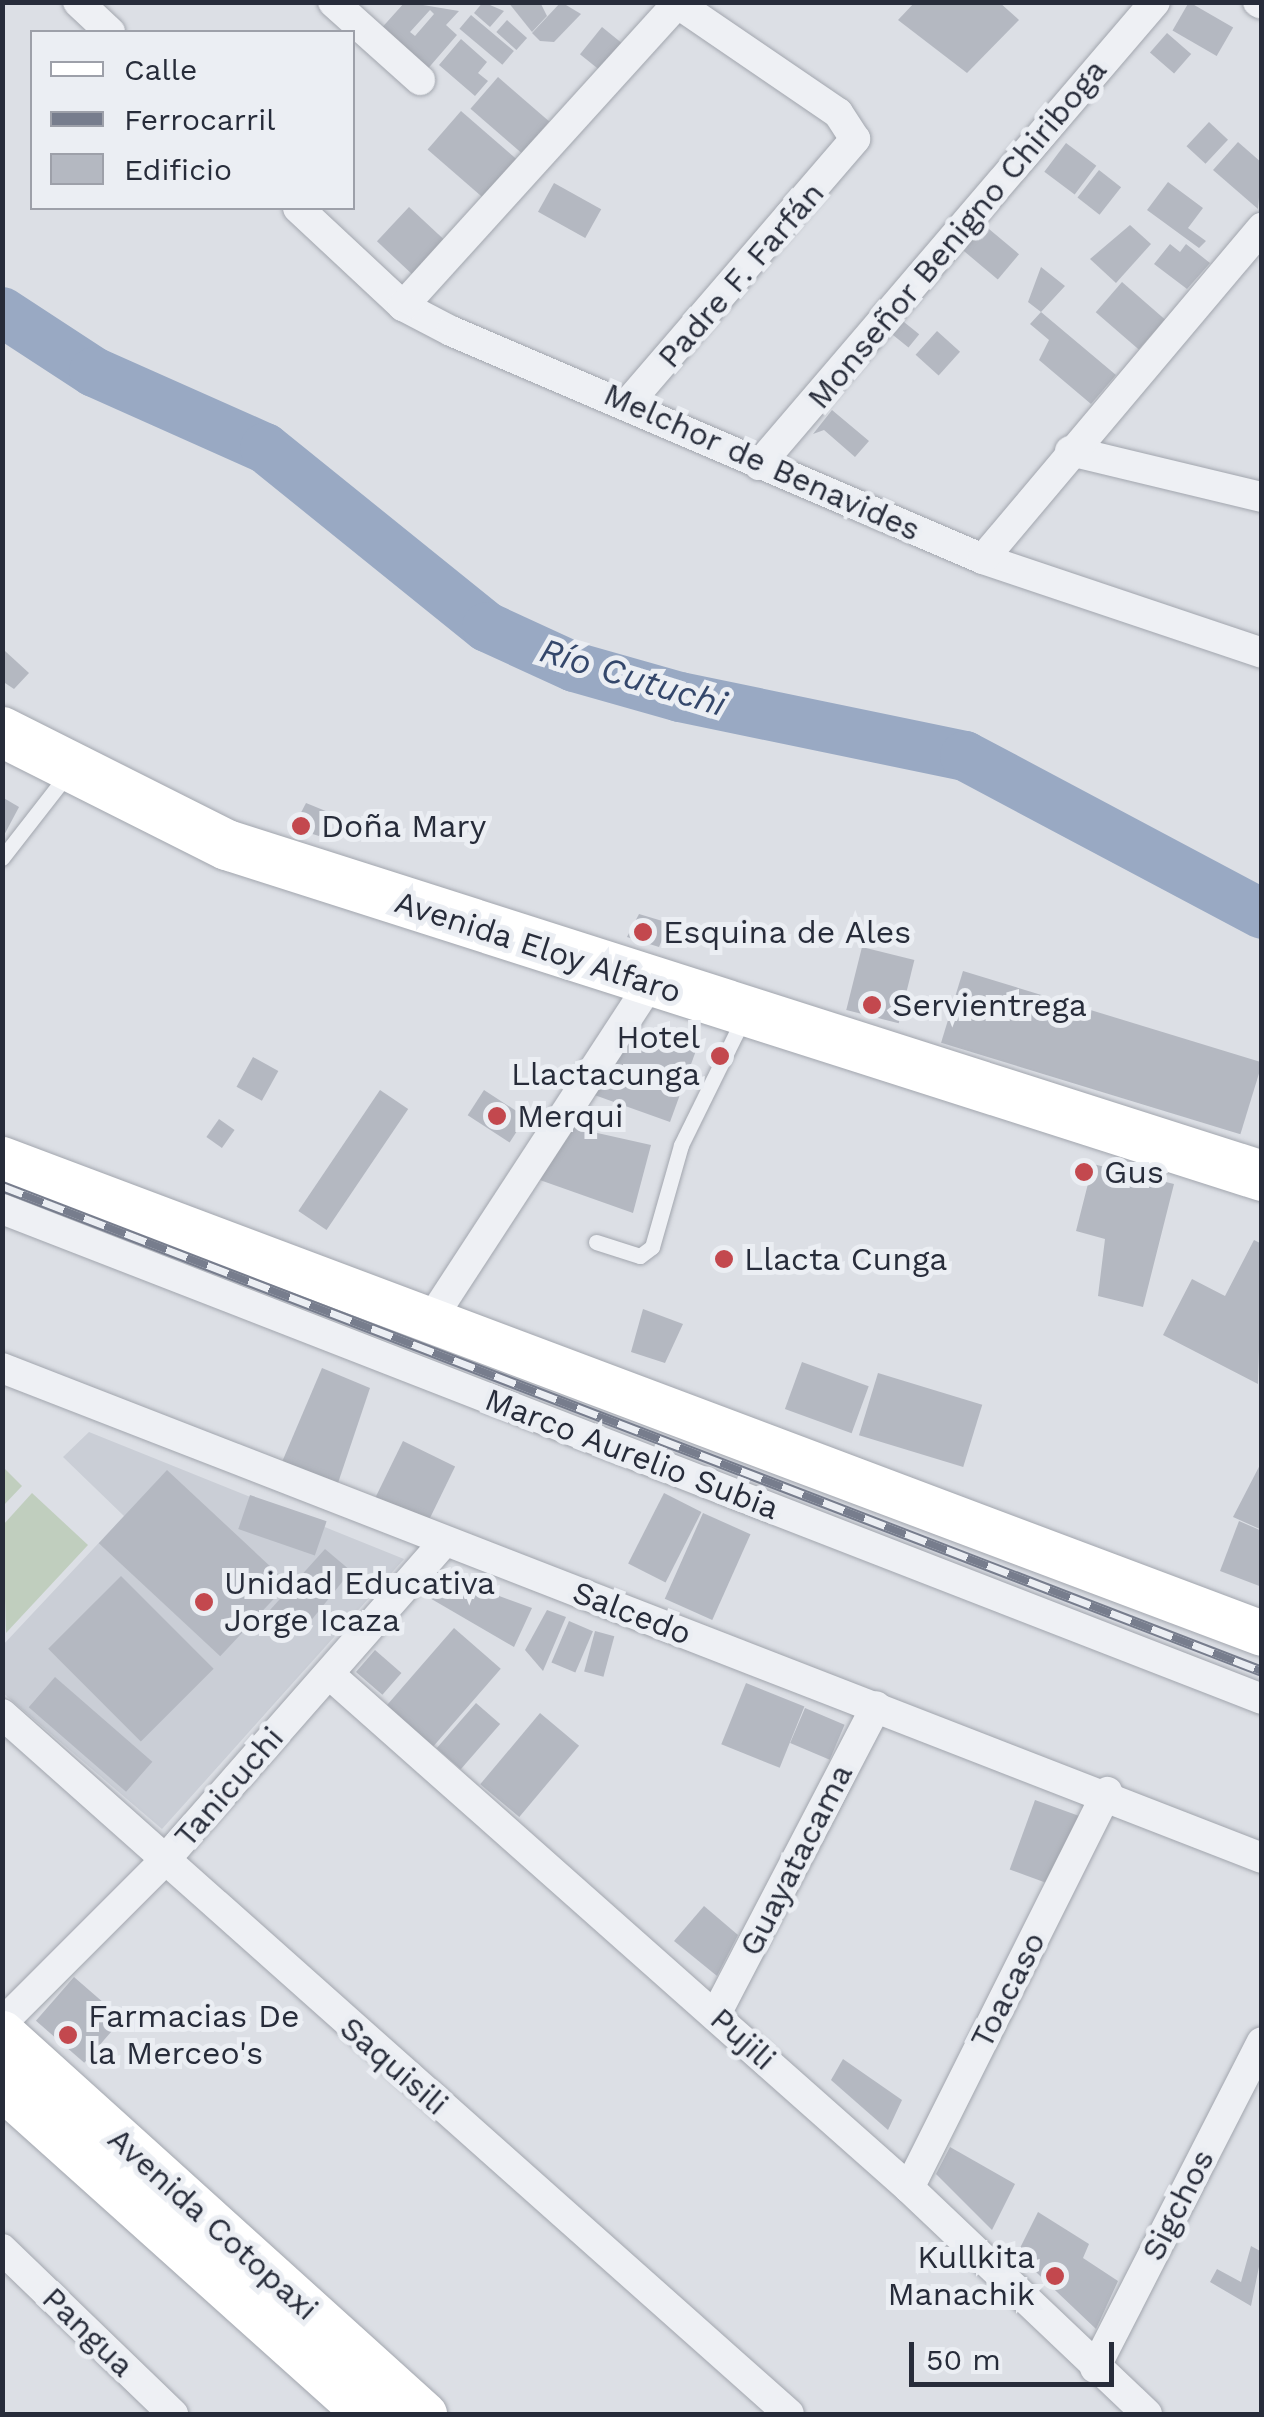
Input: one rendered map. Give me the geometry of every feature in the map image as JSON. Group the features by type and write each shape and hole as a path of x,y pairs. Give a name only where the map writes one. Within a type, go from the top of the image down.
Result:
{"main road":[{"name":"Avenida Eloy Alfaro","path":"2,732 69,772 226,845 650,984 1262,1176"}],"street":[{"path":"78,2 108,30"},
{"name":"Monseñor Benigno Chiriboga","path":"759,465 1154,2"},
{"path":"403,306 679,3"},
{"name":"Padre F. Farfán","path":"629,402 852,147 854,130 838,112 679,3"},
{"path":"352,9 420,80"},
{"name":"Melchor de Benavides","path":"300,210 403,306 629,402 759,465 983,559 1262,652"},
{"path":"983,559 1070,450 1262,228"},
{"path":"1070,450 1262,497"},
{"path":"428,1324 650,984"},
{"name":"Marco Aurelio Subia","path":"2,1159 428,1324 1262,1633"},
{"name":"Marco Aurelio Subia","path":"2,1208 1262,1698"},
{"name":"Salcedo","path":"2,1368 444,1541 1107,1792 1262,1858"},
{"name":"Tanicuchi","path":"2,2023 163,1862 444,1541"},
{"name":"Pujili","path":"329,1674 909,2188 1094,2368 1147,2414"},
{"name":"Guayatacama","path":"716,2014 876,1706"},
{"name":"Saquisili","path":"2,1714 163,1862 789,2414"},
{"name":"Toacaso","path":"909,2188 1107,1792"},
{"name":"Avenida Cotopaxi","path":"2,2033 424,2414"},
{"name":"Sigchos","path":"1094,2368 1262,2042"},
{"name":"Avenida Cotopaxi","path":"2,2087 366,2414"},
{"name":"Pangua","path":"2,2250 173,2414"}],"lane":[{"path":"2,858 69,772"},
{"path":"596,1242 640,1256 652,1246 681,1144 745,1014"}],"shaded area":[{"name":"Unidad Educativa Jorge Icaza","path":"89,1432 404,1559 162,1829 3,1693 2,1646 124,1516 63,1457"}],"green space":[{"path":"3,1467 22,1486 2,1506"},
{"path":"32,1493 88,1545 6,1633 3,1525"}],"building":[{"path":"405,2 459,11 446,25 457,35 425,72 378,32","holes":["430,10 434,14 415,36 410,32"]},
{"path":"483,2 504,11 490,27 474,13"},
{"path":"508,2 540,2 547,16 532,32"},
{"path":"561,2 581,14 554,42 540,41 532,33"},
{"path":"915,2 999,2 1019,20 967,73 898,20"},
{"path":"1189,2 1233,28 1217,56 1172,31"},
{"path":"471,15 514,51 502,65 459,29"},
{"path":"507,20 527,38 516,50 496,32"},
{"path":"602,27 630,50 608,77 580,54"},
{"path":"1167,33 1191,54 1174,74 1150,53"},
{"path":"461,39 487,62 478,73 488,81 475,96 439,65"},
{"path":"498,77 549,122 522,153 470,109"},
{"path":"461,111 517,160 483,198 428,149"},
{"path":"1209,122 1228,140 1206,164 1186,146"},
{"path":"1238,142 1262,163 1258,209 1213,170"},
{"path":"1066,143 1096,166 1075,195 1044,172"},
{"path":"1099,170 1121,187 1100,215 1077,198"},
{"path":"1168,182 1203,208 1188,228 1206,241 1199,248 1147,210"},
{"path":"554,183 601,209 585,238 538,212"},
{"path":"409,207 451,246 419,280 377,241"},
{"path":"983,224 1019,254 998,279 962,249"},
{"path":"1130,225 1151,244 1116,283 1090,259"},
{"path":"1170,244 1180,252 1186,244 1210,263 1187,289 1154,264"},
{"path":"1041,267 1065,286 1041,312 1028,302"},
{"path":"1122,282 1165,319 1139,350 1096,312"},
{"path":"1041,312 1116,375 1091,404 1039,360 1049,340 1030,324"},
{"path":"899,318 919,334 909,348 888,331"},
{"path":"937,331 960,352 939,376 916,355"},
{"path":"832,410 869,441 855,457 824,430 813,434"},
{"path":"5,651 29,673 14,689 2,681"},
{"path":"2,797 19,807 2,839"},
{"path":"306,803 333,814 319,836 293,828"},
{"path":"639,914 669,923 659,947 627,937"},
{"path":"862,947 914,960 899,1023 846,1010"},
{"path":"963,971 1262,1062 1240,1134 941,1043"},
{"path":"626,1031 698,1045 670,1122 586,1092"},
{"path":"253,1057 278,1071 262,1101 237,1087"},
{"path":"380,1090 408,1109 327,1230 298,1211"},
{"name":"Merqui","path":"484,1090 526,1117 510,1142 468,1115"},
{"path":"219,1119 235,1130 222,1148 206,1137"},
{"path":"566,1126 651,1145 633,1213 537,1179"},
{"path":"1093,1164 1174,1184 1143,1307 1098,1296 1105,1239 1076,1231"},
{"path":"1254,1240 1262,1244 1258,1384 1163,1335 1192,1279 1225,1296"},
{"path":"643,1309 683,1324 665,1363 631,1352"},
{"path":"802,1362 869,1386 852,1433 785,1409"},
{"path":"322,1368 370,1388 338,1483 282,1462"},
{"path":"878,1373 982,1405 963,1467 859,1435"},
{"path":"403,1441 455,1466 425,1528 373,1503"},
{"path":"1262,1461 1262,1530 1233,1517"},
{"path":"167,1470 288,1583 220,1656 99,1543"},
{"path":"664,1493 701,1512 666,1582 628,1563"},
{"path":"250,1495 327,1521 315,1555 238,1529"},
{"path":"703,1513 751,1534 712,1620 665,1599"},
{"path":"1239,1521 1262,1531 1262,1587 1220,1571"},
{"path":"325,1549 351,1571 301,1633 270,1610"},
{"path":"121,1576 214,1669 141,1741 48,1649"},
{"path":"445,1576 532,1608 514,1647 428,1597"},
{"path":"547,1610 566,1617 543,1671 525,1650"},
{"path":"569,1621 593,1631 575,1673 551,1662"},
{"path":"454,1628 501,1669 432,1748 385,1707"},
{"path":"595,1631 614,1636 603,1677 584,1672"},
{"path":"375,1650 401,1673 382,1695 356,1672"},
{"path":"55,1677 152,1762 126,1792 29,1707"},
{"path":"746,1683 804,1707 780,1768 721,1744"},
{"path":"476,1703 500,1724 461,1769 437,1748"},
{"path":"805,1708 845,1725 830,1760 790,1743"},
{"path":"540,1713 579,1746 519,1817 480,1784"},
{"path":"1035,1800 1082,1817 1057,1887 1010,1870"},
{"path":"704,1906 738,1935 717,1976 674,1941"},
{"path":"74,1977 122,2019 84,2063 36,2021"},
{"path":"843,2059 902,2100 888,2130 831,2080"},
{"path":"950,2147 1015,2184 992,2230 936,2174"},
{"path":"1038,2212 1089,2244 1083,2258 1118,2281 1096,2329 1017,2254"},
{"path":"1251,2246 1262,2252 1251,2306 1210,2282 1217,2269 1241,2282"}],"waterway":[{"name":"Río Cutuchi","path":"2,312 94,372 265,448 487,627 574,667 680,697 965,756 1262,914"}],"railway":[{"path":"2,1186 1262,1671"}],"place":[{"name":"Doña Mary","path":"301,826"},
{"name":"Esquina de Ales","path":"643,932"},
{"name":"Servientrega","path":"872,1005"},
{"name":"Hotel Llactacunga","path":"720,1056"},
{"name":"Merqui","path":"497,1116"},
{"name":"Gus","path":"1084,1172"},
{"name":"Llacta Cunga","path":"724,1259"},
{"name":"Unidad Educativa Jorge Icaza","path":"204,1602"},
{"name":"Farmacias De la Merceo's","path":"68,2035"},
{"name":"Kullkita Manachik","path":"1055,2276"}]}
